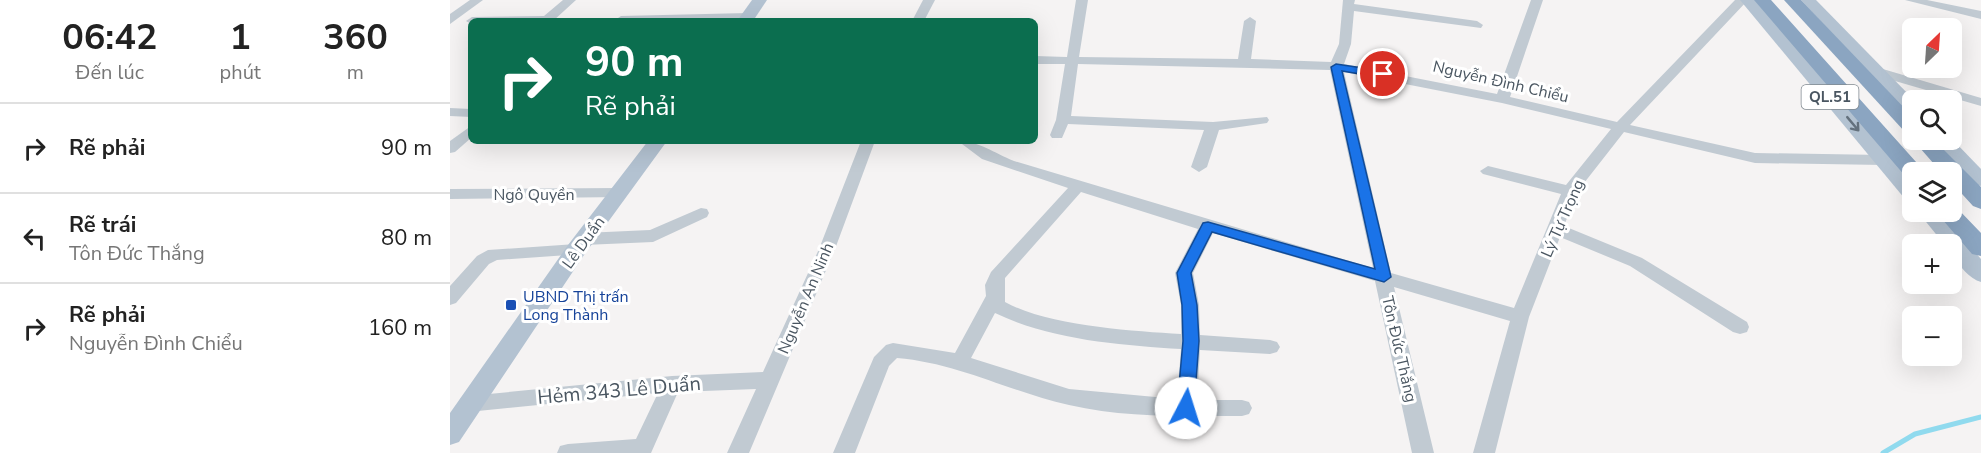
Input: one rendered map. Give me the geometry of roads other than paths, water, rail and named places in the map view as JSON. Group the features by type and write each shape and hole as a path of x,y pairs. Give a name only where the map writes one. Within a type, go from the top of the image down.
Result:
{"highway":[{"name":"QL.51","path":"1762,0 1900,164"},
{"name":"QL.51","path":"1792,0 1902,117"},
{"path":"1937,150 1972,174 1981,201"},
{"path":"1957,222 1981,248"}],"main road":[{"path":"747,18 760,0"},
{"name":"QL.51","path":"1747,0 1900,164"},
{"name":"QL.51","path":"1808,0 1902,98"},
{"name":"Lê Duẩn","path":"450,434 468,404 580,245 656,144"},
{"path":"1951,150 1972,174"},
{"path":"1937,222 1981,274"}],"street":[{"path":"450,21 477,0"},
{"path":"549,18 570,0"},
{"path":"920,18 929,0"},
{"path":"1057,135 1063,120 1082,0"},
{"path":"1502,99 1537,0"},
{"name":"Lý Tự Trọng","path":"1484,453 1520,317 1570,191 1620,127 1742,0"},
{"path":"1911,0 1981,15"},
{"path":"1336,67 1345,44 1350,3 1477,25"},
{"path":"450,21 468,21"},
{"path":"1244,62 1250,21"},
{"name":"Nguyễn Đình Chiểu","path":"1038,60 1244,62 1336,67 1502,99 1755,158 1900,164"},
{"name":"Tôn Đức Thắng","path":"1336,67 1423,453"},
{"path":"1876,71 1981,102"},
{"path":"450,112 468,113"},
{"path":"1063,120 1213,126 1262,120"},
{"path":"1199,167 1213,126"},
{"path":"450,149 468,133"},
{"name":"Nguyễn An Ninh","path":"738,453 827,249 867,144"},
{"path":"969,144 987,156 1078,186 1520,317"},
{"path":"1488,171 1570,191"},
{"path":"1078,186 997,276 994,285 996,305 1002,310 1094,333 1270,347"},
{"name":"Ngô Quyền","path":"450,194 619,194"},
{"path":"450,298 483,260 494,254 653,236 701,213"},
{"path":"1186,408 1191,341 1190,305 1184,273 1208,226"},
{"path":"1555,229 1636,262 1740,327"},
{"path":"960,360 995,296"},
{"path":"844,453 886,354 893,350 960,360 1064,396 1092,401 1186,408 1242,408"},
{"name":"Hẻm 343 Lê Duẩn","path":"468,404 672,384 770,380"},
{"path":"568,453 641,451 672,384"}],"waterway":[{"path":"1883,453 1915,434 1981,417"}],"place":[{"name":"UBND Thị trấn Long Thành","path":"511,305"}]}
